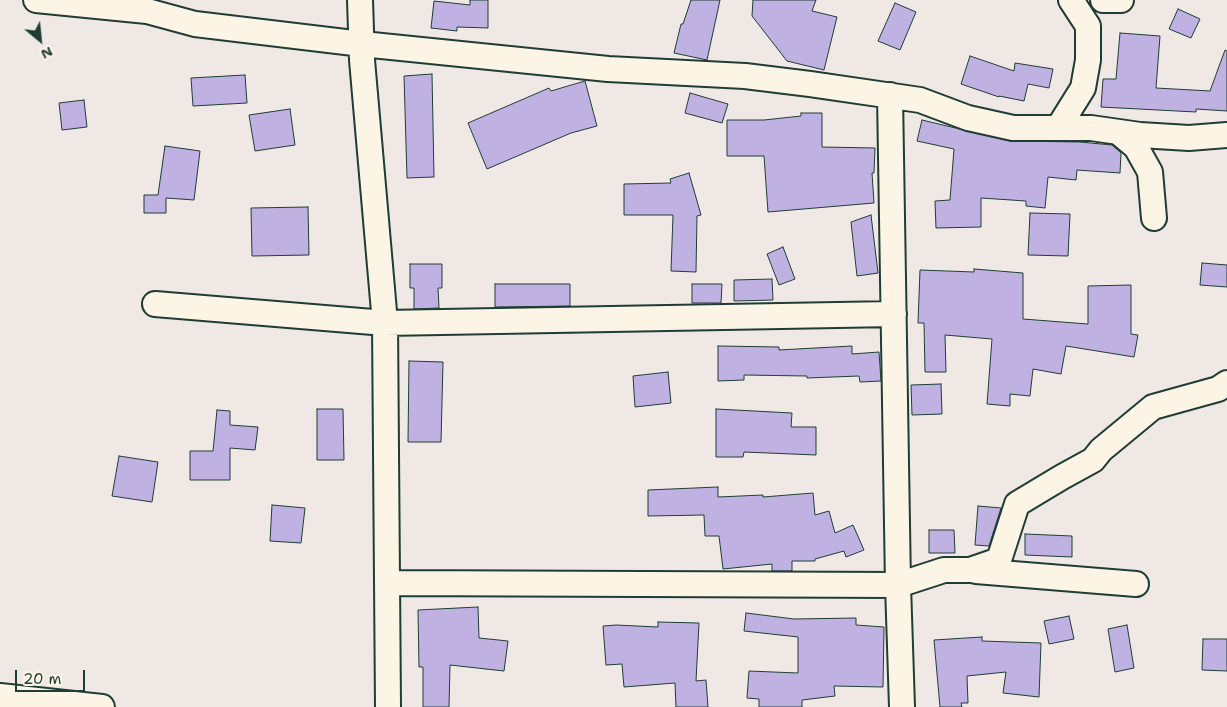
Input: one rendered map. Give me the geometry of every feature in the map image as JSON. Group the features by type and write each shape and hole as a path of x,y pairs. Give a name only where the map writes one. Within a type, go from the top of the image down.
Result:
{"street":[{"path":"36,0 147,6 195,24 362,44 608,69 744,76 890,95 920,100 968,118 1013,128 1091,128 1189,138 1227,135"},
{"path":"360,0 362,60 385,323 388,707"},
{"path":"1058,128 1082,88 1088,60 1088,26 1071,0"},
{"path":"1103,0 1121,0"},
{"path":"890,95 898,585 902,707"},
{"path":"1075,101 1091,128"},
{"path":"1118,132 1136,147 1150,172 1154,218"},
{"path":"155,304 385,323 894,314"},
{"path":"970,570 999,560 1018,504 1093,460 1101,450 1153,407 1218,389 1227,383"},
{"path":"388,583 898,585 944,570 970,570 1136,584"},
{"path":"0,696 102,707"}],"building":[{"path":"470,0 488,0 488,28 457,27 457,31 431,28 434,1 470,5"},
{"path":"691,0 720,0 707,60 674,53 681,24 683,24"},
{"path":"753,0 816,0 812,11 837,17 824,70 787,61 752,16"},
{"path":"895,3 916,12 900,50 878,41"},
{"path":"1178,9 1200,19 1191,38 1169,29"},
{"path":"1120,33 1160,36 1156,88 1210,91 1225,50 1227,51 1227,111 1196,109 1196,112 1101,107 1103,79 1116,79"},
{"path":"970,56 1014,71 1015,63 1053,69 1049,88 1028,84 1024,101 999,97 961,84"},
{"path":"432,74 434,177 407,178 404,76"},
{"path":"245,75 247,103 193,106 191,78"},
{"path":"585,81 597,126 571,133 487,169 468,123 549,88 551,91"},
{"path":"690,93 728,104 722,123 685,113"},
{"path":"84,100 87,127 62,130 59,103"},
{"path":"290,109 295,145 255,151 249,115"},
{"path":"801,113 822,113 822,147 875,148 874,173 872,173 874,203 768,212 764,156 727,156 727,120 764,120 801,116"},
{"path":"922,120 1010,141 1080,142 1112,145 1121,153 1120,173 1077,170 1076,180 1048,177 1045,208 1026,206 1026,201 981,198 981,227 936,228 935,201 950,200 954,149 917,141"},
{"path":"165,146 200,151 194,200 166,198 166,213 144,213 144,195 158,195"},
{"path":"689,173 701,215 697,216 696,272 671,271 673,215 624,215 624,184 671,183 670,179"},
{"path":"308,207 309,255 252,256 251,208"},
{"path":"1030,213 1070,214 1068,256 1028,255"},
{"path":"871,215 878,273 857,276 851,222"},
{"path":"783,247 795,279 779,285 767,254"},
{"path":"1202,263 1227,265 1227,287 1200,285"},
{"path":"410,264 442,264 442,288 438,288 439,308 414,309 414,288 410,288"},
{"path":"974,269 1023,273 1023,319 1088,324 1088,286 1131,285 1131,334 1138,335 1134,357 1066,346 1061,374 1033,369 1030,396 1010,394 1010,406 987,404 992,339 945,335 946,372 925,372 924,323 918,323 920,270 974,272"},
{"path":"772,279 773,300 734,301 734,280"},
{"path":"495,284 570,284 570,306 495,307"},
{"path":"692,284 722,284 721,303 692,303"},
{"path":"718,346 779,347 779,350 852,346 852,354 879,352 881,381 860,382 859,376 807,378 807,376 744,375 744,380 718,381"},
{"path":"409,361 443,362 441,442 408,442"},
{"path":"668,372 671,403 635,407 633,376"},
{"path":"941,384 942,414 912,415 911,385"},
{"path":"317,409 343,409 344,460 317,460"},
{"path":"716,409 792,413 791,427 816,427 816,455 744,452 743,457 716,457"},
{"path":"217,410 230,411 230,425 258,427 255,450 230,448 230,480 190,480 190,451 213,451"},
{"path":"119,456 158,462 152,502 112,496"},
{"path":"718,487 718,497 763,495 763,497 813,493 815,515 829,511 835,533 853,525 864,550 846,557 844,551 815,559 815,561 792,561 792,571 772,571 772,564 723,569 719,536 705,536 704,515 648,516 648,490"},
{"path":"272,505 305,508 301,543 270,541"},
{"path":"978,506 1001,508 989,546 975,545"},
{"path":"929,530 954,530 955,553 929,553"},
{"path":"1025,534 1072,536 1072,557 1025,555"},
{"path":"478,607 479,638 508,641 504,671 450,665 449,707 423,707 423,667 419,667 418,610"},
{"path":"746,613 794,619 856,618 856,625 884,627 883,687 834,686 835,696 802,700 802,707 759,707 759,699 747,698 749,671 798,673 798,637 744,631"},
{"path":"1069,616 1074,639 1049,644 1044,621"},
{"path":"658,622 699,623 696,681 706,680 708,707 676,707 675,683 624,687 622,664 606,665 603,626 658,627"},
{"path":"1127,625 1134,668 1115,672 1108,629"},
{"path":"982,637 982,641 1041,643 1039,697 1003,693 1006,672 967,676 968,703 961,703 962,707 940,707 934,640"},
{"path":"1203,639 1227,639 1227,671 1202,670"}]}
